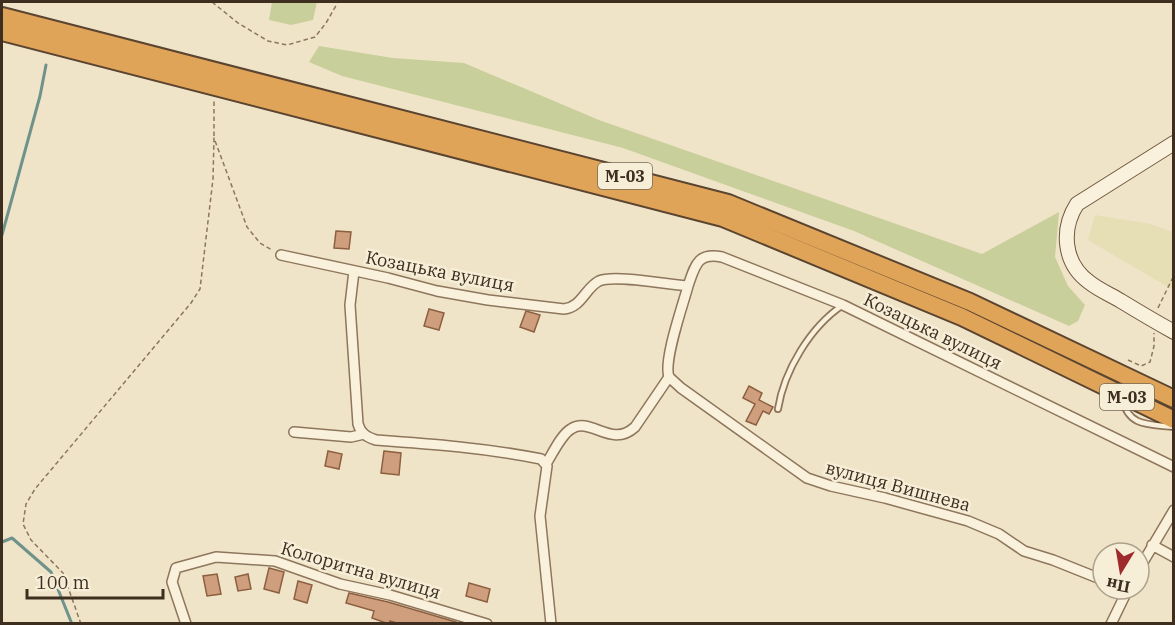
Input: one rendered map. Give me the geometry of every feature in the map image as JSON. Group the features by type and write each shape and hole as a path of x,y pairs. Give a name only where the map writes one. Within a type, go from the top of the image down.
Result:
{"highway":[{"name":"М-03","path":"2,16 728,203 970,302 1173,399"},
{"name":"М-03","path":"2,32 723,218 962,317 1173,420"}],"street":[{"path":"1173,143 1077,204 1070,215 1067,227 1068,250 1075,267 1088,281 1173,332"},
{"name":"Козацька вулиця","path":"281,255 437,291 564,309 575,306 589,288 604,279 688,286"},
{"name":"Козацька вулиця","path":"551,624 540,516 547,472 546,464 566,433 576,426 619,436 635,427 669,377 667,372 669,357 688,286 698,262 704,257 723,256 843,305 1173,467"},
{"name":"Козацька вулиця","path":"354,271 350,305 358,424 363,434"},
{"name":"вулиця Вишнева","path":"669,377 699,402 807,478 968,521 999,534 1024,550 1091,575"},
{"path":"294,432 351,437 363,434 376,440 442,444 507,452 541,459 546,464"},
{"path":"1173,510 1152,545 1173,558"},
{"name":"Колоритна вулиця","path":"186,624 172,582 176,568 216,556 275,561 340,584 390,595 487,624"},
{"path":"1111,624 1122,601"}],"lane":[{"path":"778,409 780,396 788,376 808,341 824,320 843,305"},
{"path":"1122,394 1126,412 1131,418 1146,424 1173,427"}],"path":[{"path":"212,2 238,23 268,41 287,45 315,37 338,2"},
{"path":"81,624 63,573 31,540 23,524 26,504 34,489 192,303 200,289 213,179 214,86"},
{"path":"214,138 247,227 260,243 281,255"},
{"path":"1128,360 1141,366 1149,362 1154,346 1153,320 1173,275"}],"shaded area":[{"path":"1095,215 1151,224 1173,232 1173,290 1088,240"}],"green space":[{"path":"272,2 317,2 313,20 291,25 269,20"},
{"path":"319,46 393,58 464,63 599,120 982,254 1059,212 1055,257 1068,286 1085,305 1078,321 1069,326 854,231 623,148 342,76 309,62"}],"building":[{"path":"336,231 351,232 349,249 334,248"},
{"path":"429,309 444,313 439,330 424,326"},
{"path":"526,311 540,315 534,332 520,327"},
{"path":"749,386 762,393 759,400 773,407 769,414 763,411 756,425 746,421 755,404 743,398"},
{"path":"328,451 342,454 339,469 325,466"},
{"path":"384,451 401,453 399,475 381,473"},
{"path":"269,568 284,572 279,593 264,589"},
{"path":"217,574 221,594 207,596 203,576"},
{"path":"248,574 251,589 238,591 235,577"},
{"path":"298,581 312,585 307,603 294,599"},
{"path":"469,583 490,589 487,602 466,596"},
{"path":"349,593 456,622 455,624 400,624 390,621 389,624 372,618 374,611 346,603"}],"waterway":[{"path":"2,235 40,96 46,65"},
{"path":"2,542 12,538 51,572 72,624"}]}
